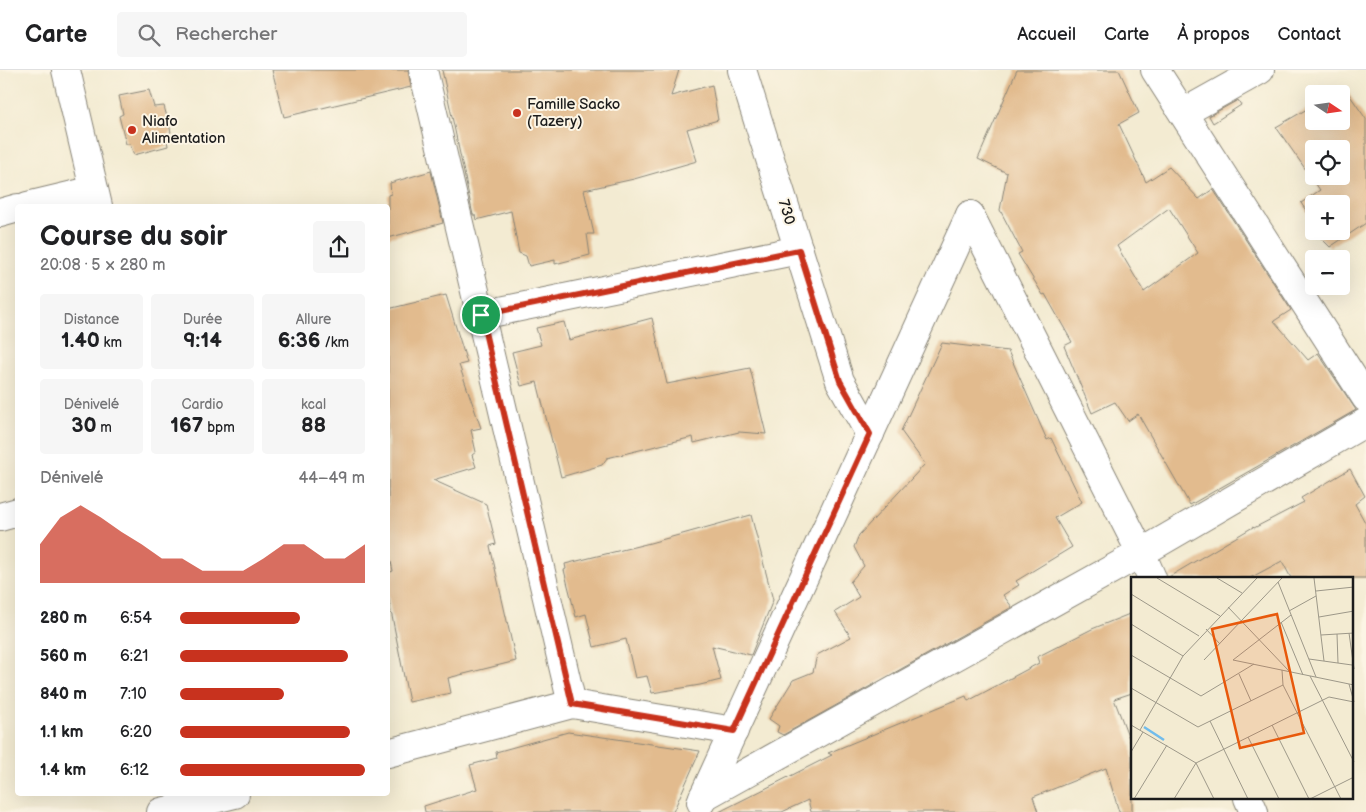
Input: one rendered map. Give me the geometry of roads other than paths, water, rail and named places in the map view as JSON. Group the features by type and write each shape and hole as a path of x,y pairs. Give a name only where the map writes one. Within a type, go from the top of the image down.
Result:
{"street":[{"path":"44,204 96,198 66,70"},
{"path":"423,70 572,704"},
{"name":"730","path":"742,70 840,381 870,434"},
{"path":"1155,70 1366,398"},
{"path":"1183,113 1260,70"},
{"path":"0,213 15,209"},
{"path":"700,805 970,215 1152,577"},
{"path":"481,315 799,250"},
{"path":"700,805 1366,422"},
{"path":"0,517 15,513"},
{"path":"390,752 572,704 734,731"},
{"path":"160,812 227,796"},
{"path":"242,796 246,812"},
{"path":"1249,800 1254,812"}],"place":[{"name":"Famille Sacko (Tazery)","path":"517,113"},
{"name":"Niafo Alimentation","path":"132,130"}]}
